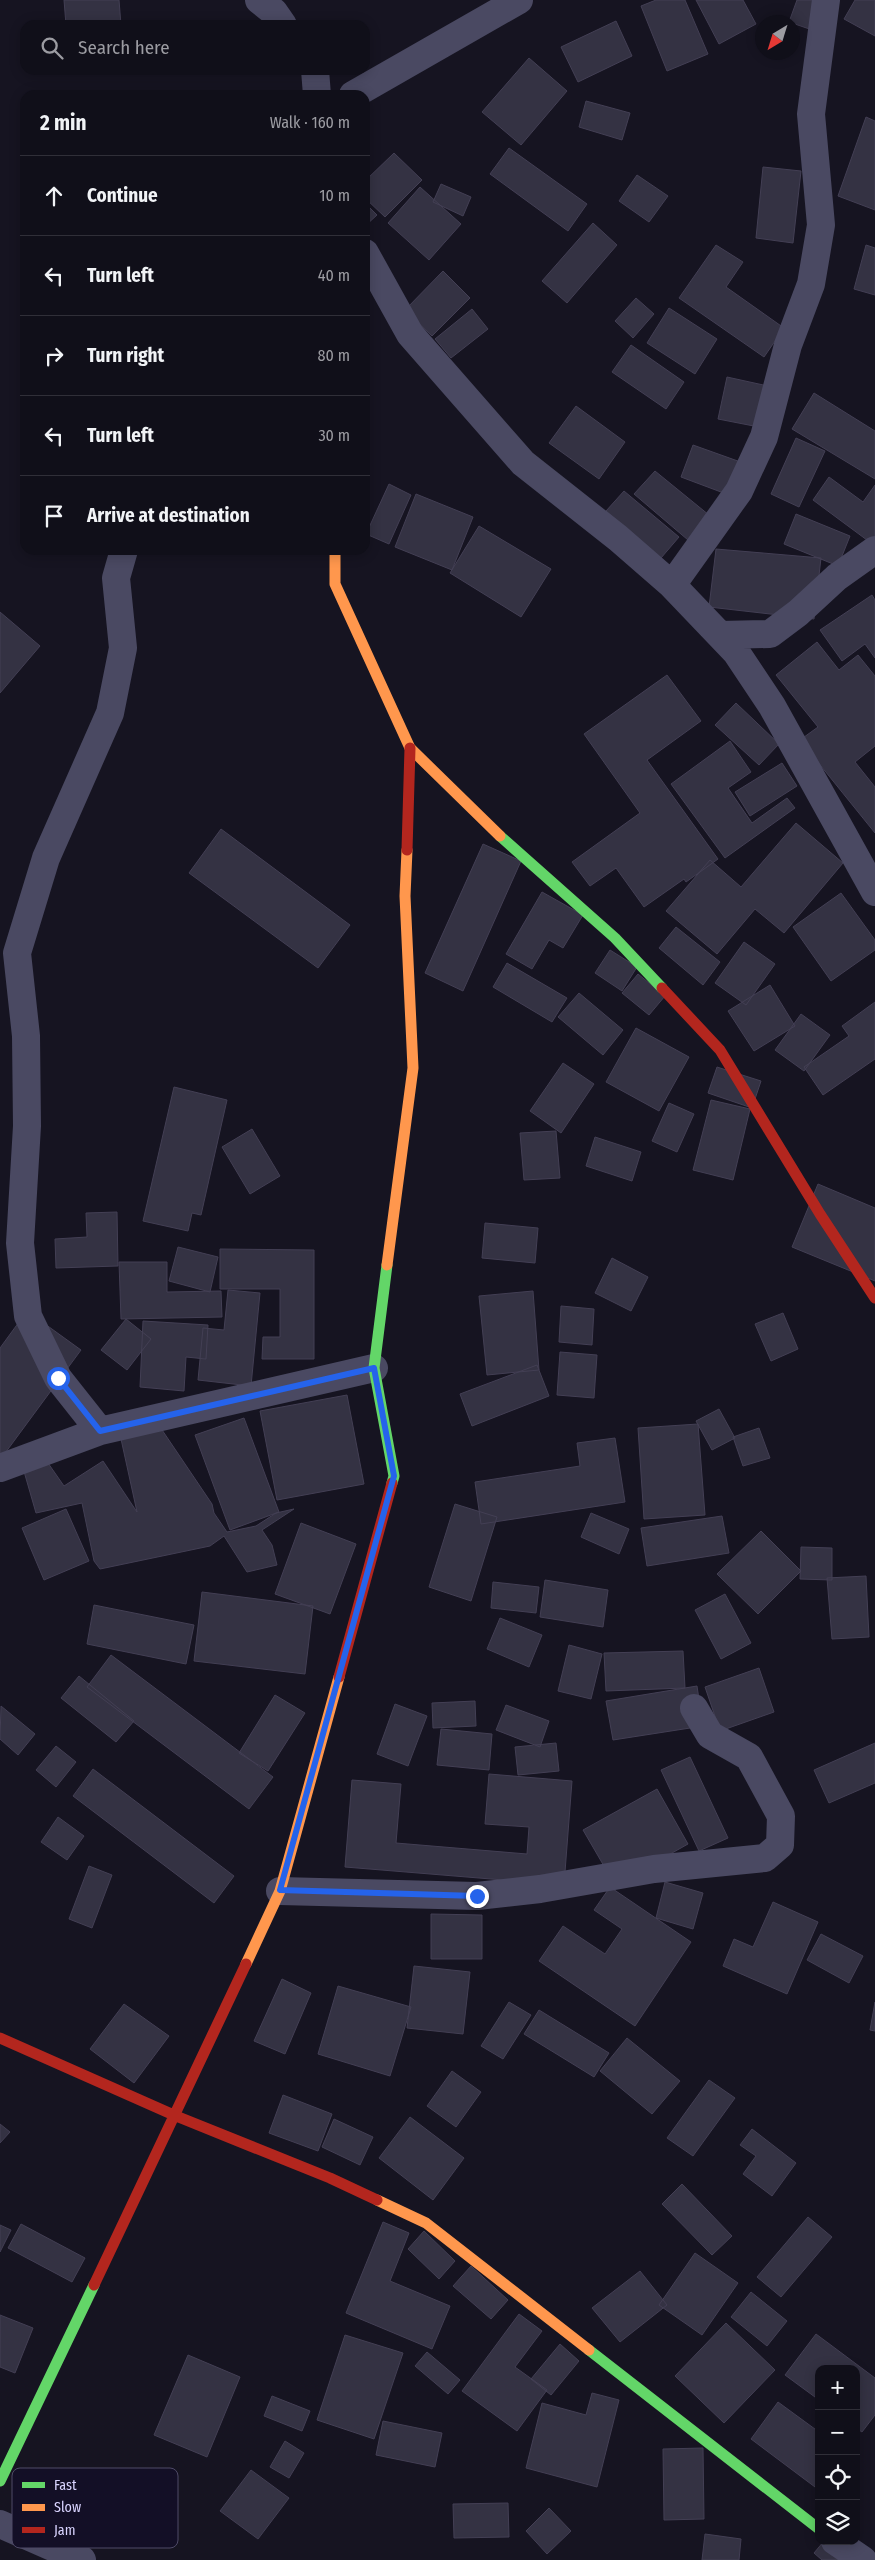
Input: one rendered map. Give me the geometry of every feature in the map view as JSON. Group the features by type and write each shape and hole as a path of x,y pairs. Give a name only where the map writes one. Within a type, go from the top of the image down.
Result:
{"street":[{"path":"259,0 274,12 280,20"},
{"path":"362,90 520,0"},
{"path":"672,585 739,491 764,438 788,345 811,284 822,225 811,114 826,0"},
{"path":"315,75 317,90"},
{"path":"370,262 410,334 523,463 618,538 672,585 736,652 772,706 875,892"},
{"path":"720,635 770,634 798,613 837,577 875,550"},
{"path":"100,1431 58,1378 28,1316 20,1243 27,1126 26,1036 9,960 46,858 110,713 123,648 116,578 123,555"},
{"path":"335,555 335,584 410,748 494,831 615,938 720,1050 820,1214 875,1298"},
{"path":"0,2482 176,2116 280,1890 394,1476 374,1368 413,1068 404,896 410,748"},
{"path":"0,1468 100,1431 374,1368"},
{"path":"280,1890 477,1896 540,1890 654,1869 764,1858 780,1845 781,1816 748,1757 710,1735 694,1708"},
{"path":"0,2038 176,2116 330,2178 426,2223 815,2526"},
{"path":"0,2524 12,2529"},
{"path":"841,2545 863,2560"},
{"path":"55,2548 82,2560"}],"building":[{"path":"64,0 119,0 121,20 66,20"},
{"path":"656,0 685,0 708,54 667,71 641,6"},
{"path":"696,0 743,0 755,25 719,44"},
{"path":"797,0 836,0 824,34 800,26 800,15 792,15"},
{"path":"855,0 875,0 875,36 844,19"},
{"path":"616,21 632,56 578,82 561,47"},
{"path":"529,58 567,91 521,145 482,112"},
{"path":"586,101 630,113 622,140 579,127"},
{"path":"866,117 875,121 875,210 838,196"},
{"path":"509,148 587,204 568,231 490,174"},
{"path":"394,153 422,180 385,217 370,203 370,176"},
{"path":"763,167 801,171 793,243 756,238"},
{"path":"637,175 668,196 649,222 619,201"},
{"path":"441,184 471,197 463,216 433,202"},
{"path":"420,187 461,224 429,260 388,223"},
{"path":"370,208 377,215 370,221"},
{"path":"593,223 617,245 567,303 542,281"},
{"path":"716,245 743,262 726,287 784,328 764,357 679,298"},
{"path":"866,245 875,248 875,295 854,289"},
{"path":"443,271 470,298 432,336 405,310"},
{"path":"636,298 654,314 633,338 615,321"},
{"path":"669,308 717,339 695,374 647,343"},
{"path":"472,309 488,329 451,358 435,339"},
{"path":"631,345 684,382 666,409 612,372"},
{"path":"727,377 777,388 769,429 718,419"},
{"path":"814,393 875,431 875,479 792,429"},
{"path":"576,406 625,442 599,479 549,443"},
{"path":"796,438 825,451 799,507 771,494"},
{"path":"693,445 749,465 737,498 681,477"},
{"path":"655,471 709,515 688,540 634,494"},
{"path":"829,477 863,502 875,485 875,546 813,500"},
{"path":"389,484 411,495 389,544 370,536 370,525"},
{"path":"624,491 679,537 661,558 606,511"},
{"path":"416,494 473,517 452,570 395,547"},
{"path":"796,514 850,536 838,566 784,544"},
{"path":"479,526 551,569 521,617 450,573"},
{"path":"716,549 821,558 814,619 709,607"},
{"path":"872,595 875,600 875,658 865,644 842,661 820,630"},
{"path":"0,612 40,646 0,693"},
{"path":"817,642 839,670 858,655 875,676 875,746 855,762 875,787 875,833 800,740 818,727 776,675"},
{"path":"667,675 701,721 647,760 718,859 686,882 684,879 644,907 616,868 590,886 572,862 640,813 584,734"},
{"path":"736,703 779,744 759,765 715,725"},
{"path":"730,741 751,772 728,788 752,823 787,798 795,808 725,858 671,784"},
{"path":"782,763 797,786 750,816 735,792"},
{"path":"796,823 843,863 784,933 755,909 717,954 666,911 710,860 741,887"},
{"path":"221,829 350,925 318,968 189,873"},
{"path":"483,844 521,861 463,991 425,973"},
{"path":"542,892 583,915 563,948 549,940 532,969 506,954"},
{"path":"841,893 875,940 875,950 831,981 793,927"},
{"path":"676,927 720,962 703,985 659,948"},
{"path":"744,942 775,964 746,1005 715,983"},
{"path":"610,950 637,967 622,991 595,973"},
{"path":"507,963 567,998 552,1022 493,987"},
{"path":"638,974 665,996 649,1015 622,993"},
{"path":"770,985 795,1026 754,1051 728,1011"},
{"path":"579,993 623,1030 603,1055 558,1017"},
{"path":"875,1002 875,1059 823,1095 804,1067 849,1036 842,1026"},
{"path":"801,1014 830,1035 804,1071 775,1050"},
{"path":"636,1028 689,1057 659,1111 606,1082"},
{"path":"563,1063 594,1084 561,1133 530,1111"},
{"path":"717,1067 761,1081 752,1108 708,1093"},
{"path":"174,1087 227,1100 201,1215 192,1213 188,1231 143,1221"},
{"path":"711,1100 750,1109 733,1180 693,1170"},
{"path":"669,1103 694,1114 677,1152 652,1141"},
{"path":"252,1129 280,1176 250,1194 222,1147"},
{"path":"556,1131 560,1178 524,1180 520,1133"},
{"path":"595,1137 641,1152 632,1181 586,1166"},
{"path":"818,1184 875,1208 875,1281 792,1247"},
{"path":"117,1212 118,1266 56,1268 55,1239 87,1237 86,1213"},
{"path":"485,1223 538,1228 535,1263 482,1258"},
{"path":"178,1247 218,1257 210,1292 169,1281"},
{"path":"220,1249 314,1250 314,1359 262,1359 263,1337 280,1337 280,1289 220,1289"},
{"path":"612,1258 648,1277 631,1311 595,1293"},
{"path":"119,1262 167,1262 167,1292 221,1291 222,1317 121,1319"},
{"path":"228,1290 260,1293 251,1386 198,1380 203,1328 224,1330"},
{"path":"533,1291 539,1370 487,1375 479,1296"},
{"path":"561,1306 594,1309 592,1345 559,1342"},
{"path":"27,1311 81,1350 0,1460 0,1348"},
{"path":"783,1313 798,1349 771,1361 755,1324"},
{"path":"126,1319 151,1339 127,1370 101,1350"},
{"path":"143,1321 208,1325 206,1359 186,1357 184,1391 140,1387"},
{"path":"560,1352 597,1355 594,1398 557,1395"},
{"path":"537,1365 549,1396 472,1426 460,1394"},
{"path":"347,1395 364,1484 277,1500 260,1411"},
{"path":"719,1409 735,1438 712,1450 696,1421"},
{"path":"154,1418 212,1504 214,1513 227,1532 256,1526 276,1513 294,1509 262,1530 272,1545 277,1565 247,1572 224,1536 210,1546 100,1569 94,1561 82,1503 36,1513 23,1468 48,1463 64,1486 103,1461 137,1512 121,1439"},
{"path":"244,1418 279,1512 230,1530 195,1435"},
{"path":"698,1424 705,1515 644,1519 638,1428"},
{"path":"759,1428 770,1458 743,1466 733,1437"},
{"path":"615,1438 625,1502 481,1524 475,1482 580,1466 577,1443"},
{"path":"455,1504 497,1517 471,1601 429,1587"},
{"path":"66,1509 89,1561 44,1580 22,1528"},
{"path":"591,1513 629,1529 619,1554 581,1537"},
{"path":"722,1516 729,1553 647,1566 641,1528"},
{"path":"301,1523 356,1544 330,1614 275,1594"},
{"path":"761,1531 801,1571 758,1614 717,1574"},
{"path":"801,1547 832,1548 832,1580 800,1579"},
{"path":"866,1576 869,1637 832,1639 827,1578"},
{"path":"545,1580 608,1590 603,1627 540,1617"},
{"path":"493,1582 539,1587 536,1613 491,1608"},
{"path":"202,1592 313,1606 305,1674 194,1661"},
{"path":"725,1594 751,1643 721,1659 695,1610"},
{"path":"94,1605 194,1625 186,1664 87,1644"},
{"path":"500,1618 542,1635 529,1667 487,1649"},
{"path":"569,1645 602,1654 591,1699 558,1691"},
{"path":"683,1651 685,1688 606,1691 604,1653"},
{"path":"111,1655 273,1777 249,1809 87,1687"},
{"path":"759,1668 774,1712 720,1731 705,1687"},
{"path":"79,1676 134,1721 116,1742 61,1698"},
{"path":"697,1686 703,1726 613,1740 606,1701"},
{"path":"275,1695 305,1713 268,1771 239,1753"},
{"path":"475,1701 476,1726 433,1728 432,1703"},
{"path":"395,1704 427,1716 408,1766 377,1754"},
{"path":"506,1705 549,1721 540,1747 496,1730"},
{"path":"1,1706 35,1734 18,1755 0,1739"},
{"path":"441,1729 492,1734 489,1770 437,1765"},
{"path":"556,1743 559,1771 518,1775 515,1747"},
{"path":"875,1743 875,1783 829,1803 814,1770"},
{"path":"56,1746 76,1762 56,1787 36,1770"},
{"path":"690,1757 728,1838 699,1851 661,1770"},
{"path":"93,1769 234,1876 214,1903 73,1796"},
{"path":"489,1774 572,1781 564,1885 345,1867 352,1780 401,1784 396,1843 527,1854 529,1827 485,1824"},
{"path":"657,1789 688,1844 615,1885 583,1830"},
{"path":"58,1817 84,1836 67,1860 41,1842"},
{"path":"89,1866 112,1875 92,1928 69,1919"},
{"path":"665,1882 703,1893 693,1929 656,1918"},
{"path":"610,1887 691,1942 635,2026 539,1961 563,1926 605,1954 622,1929 594,1910"},
{"path":"773,1902 818,1922 787,1994 723,1966 734,1939 753,1947"},
{"path":"431,1914 482,1915 482,1959 431,1959"},
{"path":"821,1934 863,1956 849,1983 807,1960"},
{"path":"414,1966 470,1972 463,2034 407,2028"},
{"path":"282,1979 311,1993 285,2054 254,2041"},
{"path":"338,1986 411,2007 390,2076 318,2054"},
{"path":"509,2002 531,2015 503,2059 481,2046"},
{"path":"875,2002 875,2031 870,2030"},
{"path":"124,2004 169,2036 134,2083 90,2049"},
{"path":"539,2010 609,2053 594,2077 524,2034"},
{"path":"627,2038 680,2081 652,2114 600,2071"},
{"path":"452,2071 481,2092 456,2127 427,2106"},
{"path":"709,2080 735,2098 693,2156 667,2138"},
{"path":"283,2095 332,2114 318,2151 269,2133"},
{"path":"410,2117 464,2158 433,2200 379,2158"},
{"path":"334,2119 373,2137 360,2165 322,2147"},
{"path":"0,2124 10,2132 0,2143"},
{"path":"752,2129 796,2163 772,2196 743,2174 756,2156 740,2145"},
{"path":"682,2184 732,2236 712,2255 662,2204"},
{"path":"808,2217 832,2237 781,2297 757,2277"},
{"path":"383,2222 409,2233 390,2281 450,2306 432,2349 346,2313"},
{"path":"21,2224 85,2258 72,2282 8,2248"},
{"path":"0,2225 11,2230 0,2252"},
{"path":"424,2231 455,2261 439,2279 408,2249"},
{"path":"695,2253 738,2283 702,2335 659,2305"},
{"path":"471,2266 508,2300 491,2319 453,2286"},
{"path":"640,2271 667,2305 620,2342 592,2308"},
{"path":"751,2292 787,2321 767,2346 731,2317"},
{"path":"519,2314 542,2331 515,2367 547,2390 517,2431 462,2391"},
{"path":"0,2315 33,2328 15,2373 0,2367"},
{"path":"726,2323 775,2370 724,2423 675,2376"},
{"path":"816,2334 858,2365 815,2365 815,2397 785,2375"},
{"path":"345,2335 403,2353 374,2439 317,2420"},
{"path":"560,2344 579,2361 551,2395 531,2379"},
{"path":"427,2352 460,2380 448,2394 415,2366"},
{"path":"188,2355 240,2377 207,2457 154,2435"},
{"path":"860,2367 875,2378 875,2415 862,2432 860,2431"},
{"path":"592,2393 619,2400 597,2487 526,2468 542,2403 586,2415"},
{"path":"272,2396 310,2411 302,2431 264,2416"},
{"path":"778,2402 815,2429 815,2487 751,2439"},
{"path":"383,2421 442,2433 435,2467 376,2455"},
{"path":"285,2441 304,2453 289,2478 270,2467"},
{"path":"703,2448 704,2519 664,2520 663,2449"},
{"path":"251,2470 289,2498 258,2539 220,2511"},
{"path":"508,2503 509,2537 454,2538 453,2504"},
{"path":"549,2508 571,2531 547,2554 526,2531"},
{"path":"705,2534 741,2539 739,2560 702,2560"},
{"path":"821,2545 834,2545 870,2560 822,2560 814,2553"}],"traffic: fast":[{"path":"500,836 615,938 662,988"},
{"path":"387,1265 374,1368 394,1476 392,1483"},
{"path":"0,2481 94,2285"},
{"path":"589,2350 815,2526"}],"traffic: slow":[{"path":"335,555 335,584 410,748 500,836"},
{"path":"387,1265 413,1068 405,896 407,850"},
{"path":"246,1964 280,1891 339,1677"},
{"path":"377,2200 426,2223 589,2350"}],"traffic: jam":[{"path":"407,850 410,748"},
{"path":"662,988 720,1050 820,1214 875,1298"},
{"path":"339,1677 392,1483"},
{"path":"94,2285 246,1964"},
{"path":"0,2038 176,2116 330,2178 377,2200"}],"route":[{"path":"58,1378 100,1431 374,1368 394,1476 280,1890 477,1896"}]}
